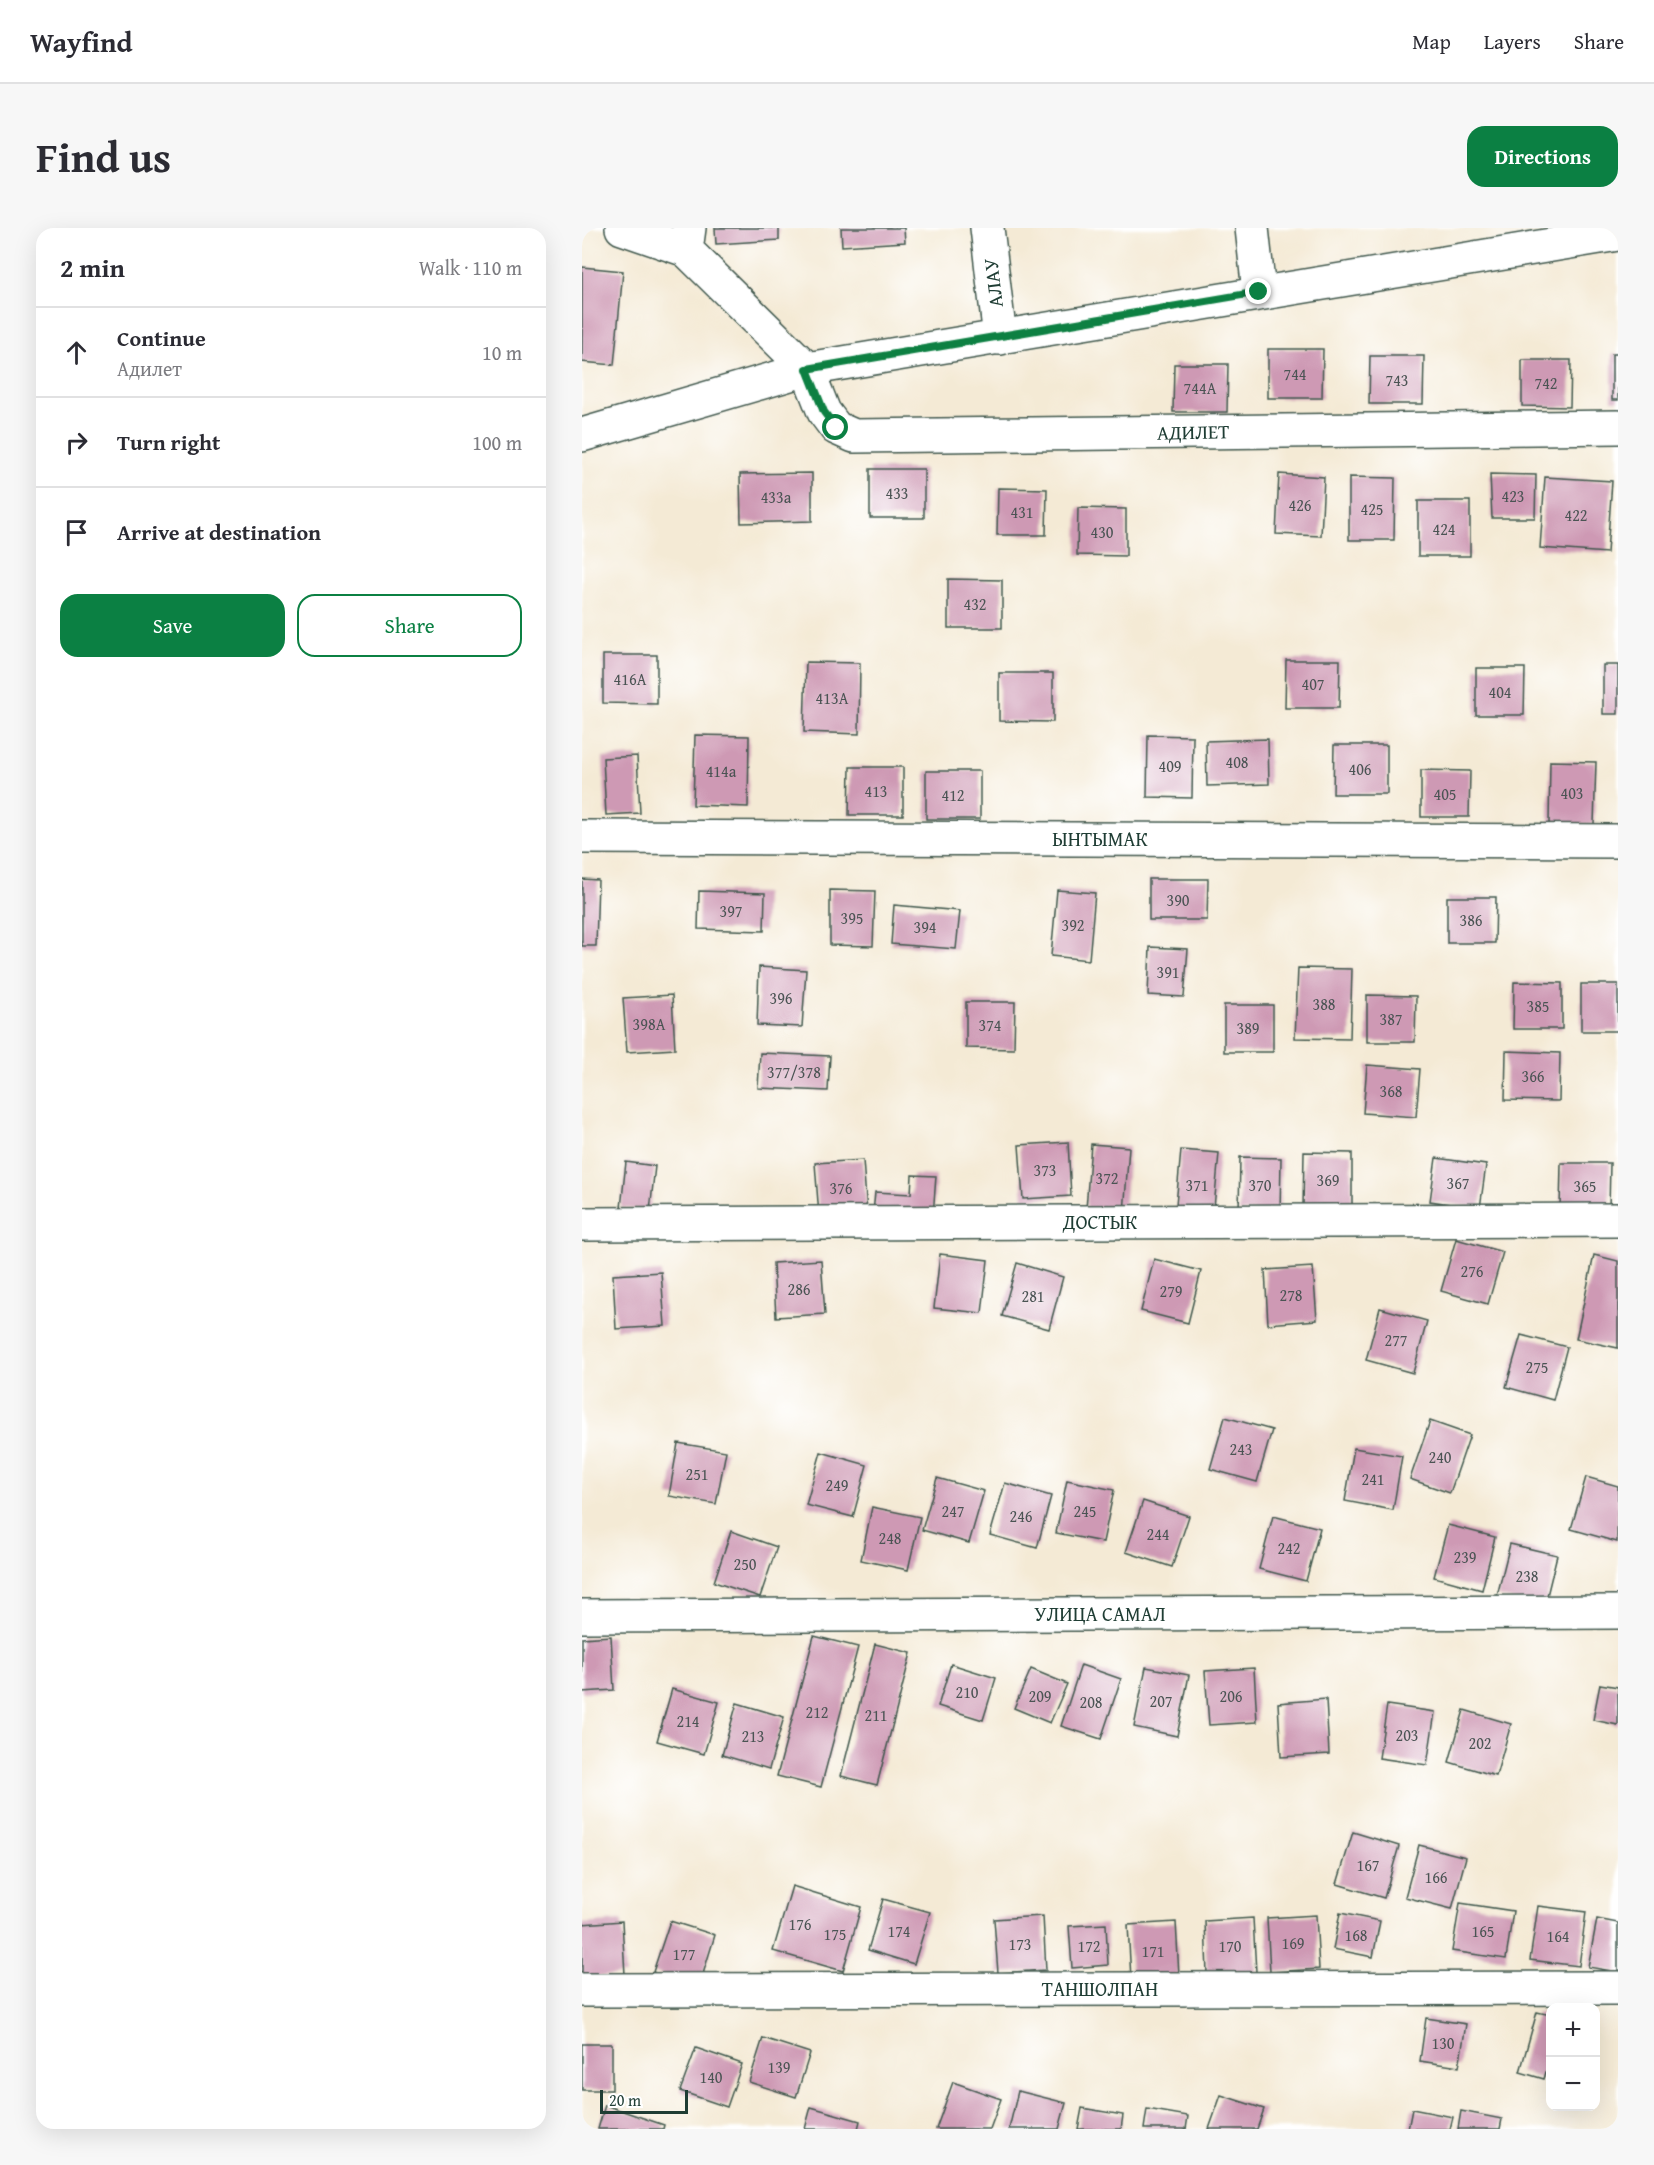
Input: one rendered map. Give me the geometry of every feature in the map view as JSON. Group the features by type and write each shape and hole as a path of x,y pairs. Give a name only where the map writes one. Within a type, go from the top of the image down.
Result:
{"street":[{"path":"622,228 687,239 807,369"},
{"name":"АЛАУ","path":"987,228 1000,338"},
{"path":"1252,228 1259,292"},
{"path":"582,435 807,369 1000,338 1259,292 1479,242 1618,234"},
{"name":"АДИЛЕТ","path":"807,369 824,412 836,428 854,436 1618,427"},
{"name":"ЫНТЫМАК","path":"582,837 1618,841"},
{"name":"ДОСТЫК","path":"582,1224 1618,1220"},
{"name":"УЛИЦА САМАЛ","path":"582,1616 1618,1612"},
{"name":"ТАНШОЛПАН","path":"582,1990 1618,1988"}],"building":[{"path":"715,228 779,228 779,240 716,244"},
{"path":"841,228 904,228 905,242 842,246"},
{"path":"582,267 623,271 614,365 582,362"},
{"path":"1268,349 1323,349 1322,398 1268,398"},
{"path":"1612,354 1618,354 1618,400 1612,400"},
{"path":"1370,356 1424,356 1423,404 1369,404"},
{"path":"1522,360 1571,360 1570,407 1522,406"},
{"path":"1174,364 1228,364 1227,412 1173,412"},
{"path":"870,469 924,469 924,518 870,518"},
{"path":"812,473 812,521 741,523 740,474"},
{"path":"1279,474 1324,477 1321,536 1276,534"},
{"path":"1490,474 1536,475 1535,518 1492,518"},
{"path":"1349,477 1395,478 1394,540 1349,540"},
{"path":"1545,477 1612,481 1607,553 1540,548"},
{"path":"998,488 1047,489 1046,535 997,535"},
{"path":"1418,501 1470,501 1470,556 1418,556"},
{"path":"1078,508 1126,509 1126,556 1077,555"},
{"path":"948,579 1002,580 1002,628 948,628"},
{"path":"603,655 657,655 657,704 603,703"},
{"path":"1286,660 1340,660 1339,708 1285,708"},
{"path":"806,662 860,663 859,734 804,732"},
{"path":"1603,665 1618,665 1618,714 1603,714"},
{"path":"1476,668 1525,668 1524,715 1476,715"},
{"path":"999,673 1053,673 1053,722 999,721"},
{"path":"695,735 749,736 748,807 693,805"},
{"path":"1148,735 1193,736 1192,798 1147,797"},
{"path":"1268,739 1269,784 1207,786 1206,741"},
{"path":"1334,745 1387,745 1387,794 1333,794"},
{"path":"637,756 640,813 606,815 603,758"},
{"path":"1550,761 1596,762 1594,824 1549,824"},
{"path":"850,767 903,767 903,815 849,815"},
{"path":"1421,770 1470,771 1469,817 1421,817"},
{"path":"926,771 980,771 980,819 926,819"},
{"path":"582,879 598,880 596,946 582,946"},
{"path":"1149,879 1208,879 1207,920 1149,920"},
{"path":"830,890 875,891 873,946 830,945"},
{"path":"1057,890 1095,893 1089,960 1051,956"},
{"path":"699,891 765,893 764,931 698,929"},
{"path":"1447,897 1496,897 1495,943 1447,943"},
{"path":"894,905 960,911 956,949 891,944"},
{"path":"1150,947 1188,949 1184,997 1148,995"},
{"path":"759,967 806,970 802,1027 757,1025"},
{"path":"1298,968 1352,969 1350,1039 1295,1038"},
{"path":"1514,982 1562,983 1562,1029 1513,1029"},
{"path":"1581,984 1618,984 1618,1031 1581,1031"},
{"path":"672,995 675,1049 627,1052 623,998"},
{"path":"1367,995 1416,996 1415,1042 1367,1042"},
{"path":"966,1002 1015,1002 1014,1049 966,1048"},
{"path":"1224,1005 1273,1005 1273,1052 1224,1052"},
{"path":"1506,1051 1560,1053 1559,1101 1505,1100"},
{"path":"760,1053 830,1056 828,1091 758,1088"},
{"path":"1367,1065 1420,1069 1416,1117 1363,1113"},
{"path":"1068,1142 1071,1196 1023,1199 1019,1145"},
{"path":"1091,1144 1129,1147 1124,1213 1086,1209"},
{"path":"1181,1150 1219,1153 1213,1219 1175,1216"},
{"path":"1304,1152 1352,1153 1352,1207 1303,1207"},
{"path":"1240,1157 1281,1158 1280,1213 1239,1212"},
{"path":"1436,1158 1486,1165 1480,1208 1430,1201"},
{"path":"863,1160 867,1213 819,1216 815,1163"},
{"path":"626,1162 655,1166 650,1211 621,1208"},
{"path":"1561,1163 1610,1163 1609,1210 1560,1209"},
{"path":"912,1175 936,1176 933,1216 873,1213 875,1192 911,1194"},
{"path":"1456,1239 1503,1252 1488,1304 1441,1291"},
{"path":"940,1254 988,1260 982,1313 934,1308"},
{"path":"1594,1255 1618,1261 1618,1348 1576,1339"},
{"path":"1154,1259 1201,1271 1188,1323 1141,1311"},
{"path":"821,1260 825,1314 776,1317 773,1263"},
{"path":"1017,1263 1063,1277 1049,1329 1002,1316"},
{"path":"1313,1267 1317,1320 1268,1324 1265,1270"},
{"path":"661,1272 665,1326 616,1329 613,1275"},
{"path":"1380,1308 1427,1321 1413,1373 1366,1360"},
{"path":"1521,1335 1567,1347 1553,1400 1506,1387"},
{"path":"1225,1417 1272,1430 1257,1482 1210,1469"},
{"path":"1430,1421 1470,1435 1450,1493 1410,1479"},
{"path":"678,1443 726,1451 716,1504 669,1496"},
{"path":"1354,1448 1402,1456 1393,1510 1345,1501"},
{"path":"821,1452 867,1465 853,1517 806,1505"},
{"path":"1586,1477 1618,1486 1617,1542 1571,1529"},
{"path":"937,1478 984,1491 969,1543 922,1530"},
{"path":"1067,1480 1114,1490 1103,1542 1056,1533"},
{"path":"1005,1483 1051,1496 1037,1548 990,1535"},
{"path":"1143,1501 1189,1516 1172,1567 1126,1552"},
{"path":"872,1507 920,1517 908,1570 861,1560"},
{"path":"1273,1516 1320,1528 1306,1581 1259,1569"},
{"path":"1448,1525 1495,1537 1482,1590 1434,1577"},
{"path":"731,1531 777,1547 760,1597 714,1582"},
{"path":"1510,1544 1557,1555 1544,1608 1497,1596"},
{"path":"611,1636 614,1690 582,1692 582,1638"},
{"path":"814,1636 858,1647 821,1787 777,1776"},
{"path":"875,1644 911,1653 877,1785 841,1776"},
{"path":"951,1664 996,1678 983,1720 938,1706"},
{"path":"1081,1665 1121,1679 1101,1739 1061,1726"},
{"path":"1146,1667 1189,1675 1177,1736 1134,1727"},
{"path":"1254,1668 1257,1722 1209,1725 1205,1671"},
{"path":"1031,1669 1067,1684 1050,1723 1014,1708"},
{"path":"1600,1684 1618,1687 1618,1725 1593,1720"},
{"path":"672,1689 719,1702 704,1754 657,1741"},
{"path":"1326,1699 1329,1754 1281,1757 1278,1703"},
{"path":"737,1703 784,1717 769,1769 722,1755"},
{"path":"1387,1705 1435,1712 1427,1765 1379,1758"},
{"path":"1464,1710 1511,1724 1496,1776 1449,1762"},
{"path":"1353,1832 1399,1846 1384,1898 1337,1884"},
{"path":"1419,1845 1466,1857 1452,1909 1405,1897"},
{"path":"792,1886 861,1907 843,1971 773,1951"},
{"path":"883,1899 930,1912 914,1964 868,1950"},
{"path":"1460,1903 1513,1911 1506,1959 1452,1951"},
{"path":"1538,1906 1586,1912 1579,1966 1530,1960"},
{"path":"1340,1913 1380,1921 1373,1957 1333,1949"},
{"path":"1316,1915 1319,1969 1270,1972 1267,1918"},
{"path":"1043,1916 1046,1970 998,1973 994,1919"},
{"path":"1253,1918 1256,1972 1207,1974 1205,1921"},
{"path":"1597,1919 1618,1923 1618,1972 1588,1967"},
{"path":"622,1921 625,1975 582,1978 582,1924"},
{"path":"670,1921 715,1935 699,1987 653,1972"},
{"path":"1176,1922 1179,1976 1131,1979 1128,1925"},
{"path":"1106,1924 1108,1965 1072,1968 1069,1926"},
{"path":"1537,2012 1546,2014 1544,2079 1520,2072"},
{"path":"1426,2018 1466,2024 1459,2067 1420,2061"},
{"path":"763,2038 810,2053 796,2097 749,2082"},
{"path":"582,2044 612,2044 612,2090 582,2090"},
{"path":"696,2048 742,2064 727,2107 680,2091"},
{"path":"953,2082 1001,2099 990,2129 936,2129"},
{"path":"1018,2091 1066,2103 1059,2129 1009,2129"},
{"path":"1221,2095 1264,2109 1257,2129 1209,2129"},
{"path":"605,2105 664,2125 663,2129 598,2129"},
{"path":"811,2107 860,2121 858,2129 805,2129"},
{"path":"1082,2108 1123,2115 1121,2129 1078,2129"},
{"path":"1147,2109 1188,2116 1186,2129 1144,2129"},
{"path":"1412,2109 1453,2117 1450,2129 1408,2129"},
{"path":"1461,2111 1502,2119 1500,2129 1458,2129"}],"route":[{"path":"836,428 824,412 807,369 1000,338 1259,292"}]}
